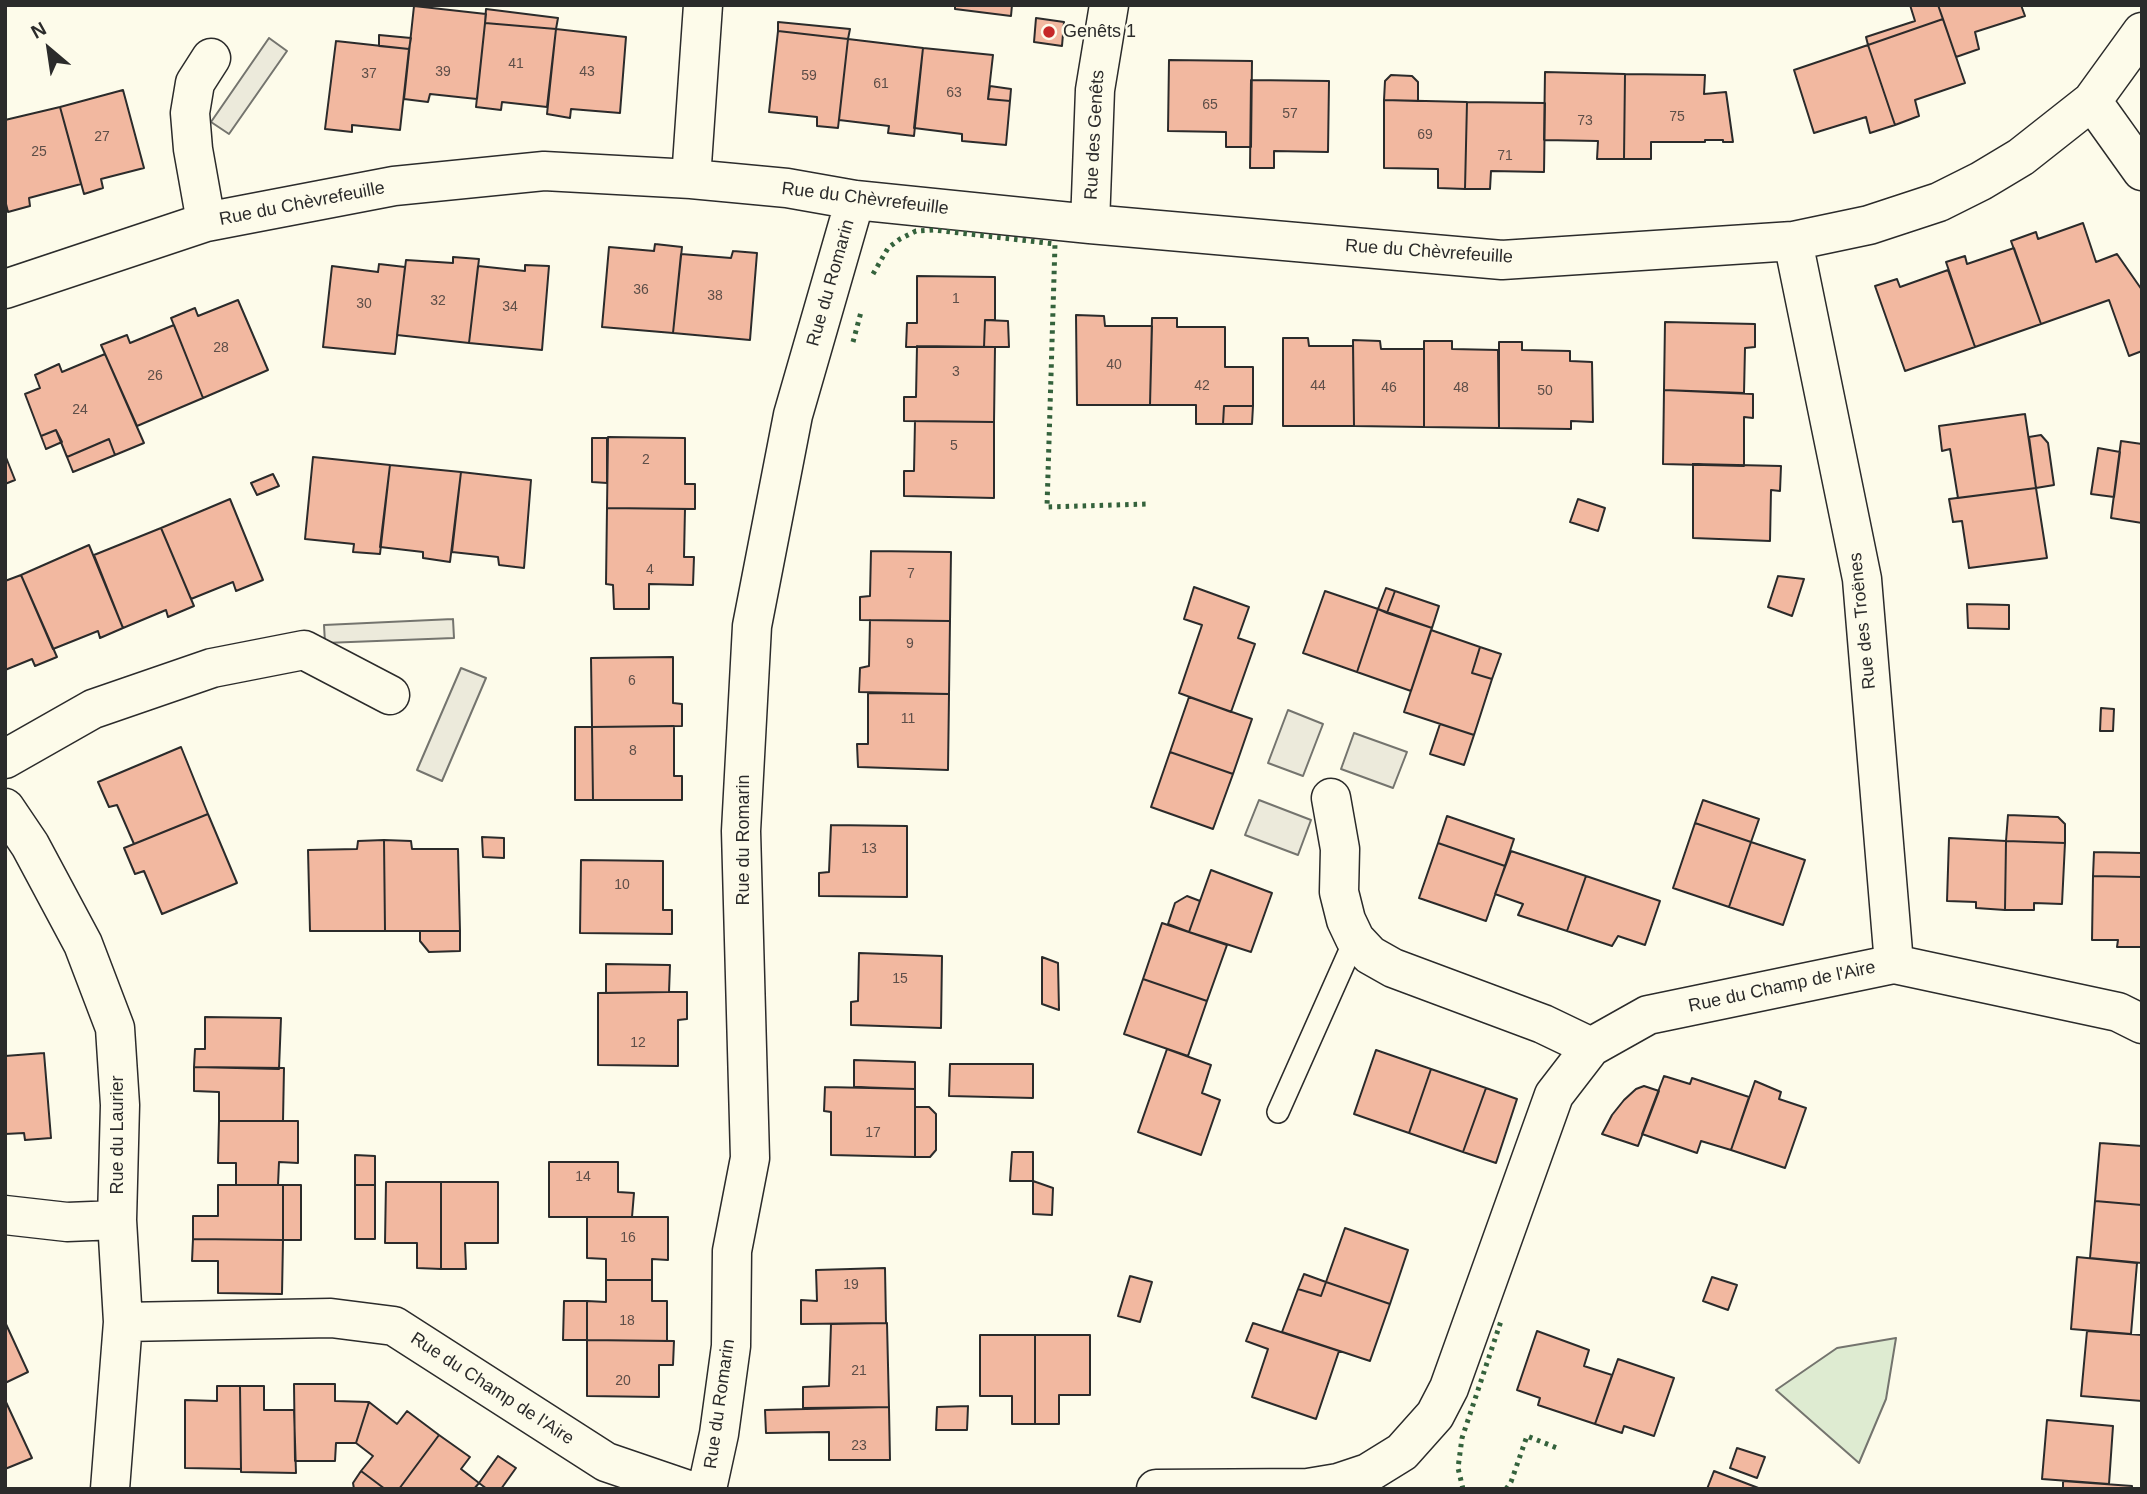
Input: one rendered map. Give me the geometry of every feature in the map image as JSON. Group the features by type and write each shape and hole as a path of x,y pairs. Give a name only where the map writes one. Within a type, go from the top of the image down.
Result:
{"street":[{"path":"691,179 703,5"},
{"name":"Rue des Genêts","path":"1090,225 1095,90 1109,5"},
{"name":"Rue du Chèvrefeuille","path":"5,289 206,222 394,186 544,171 691,179 1090,225 1502,260 1793,241 1869,225 1939,202 1981,181 2021,157 2092,101 2142,32"},
{"name":"Rue du Chèvrefeuille","path":"206,222 193,149 190,113 195,83 211,58"},
{"path":"2092,101 2142,171"},
{"name":"Rue du Romarin","path":"707,1489 719,1434 731,1346 732,1251 750,1157 741,831 752,626 793,415 855,200"},
{"name":"Rue des Troënes","path":"1793,241 1862,579 1894,964"},
{"path":"5,759 93,709 212,668 304,650 390,695"},
{"path":"1331,798 1340,849 1339,892 1346,920 1355,939 1370,956 1393,968 1543,1024 1591,1047"},
{"name":"Rue du Laurier","path":"5,808 30,845 83,944 115,1028 121,1105 117,1220 123,1322 110,1489"},
{"name":"Rue du Champ de l'Aire","path":"1156,1489 1308,1488 1338,1483 1367,1473 1393,1477 1402,1452 1435,1415 1449,1388 1554,1095 1591,1047 1648,1016 1894,964 2118,1012 2142,1024"},
{"path":"5,1215 67,1222 117,1220"},
{"name":"Rue du Champ de l'Aire","path":"123,1322 331,1318 394,1326 606,1462 685,1489"}],"lane":[{"path":"1278,1112 1355,939"}],"green space":[{"path":"1896,1338 1886,1399 1859,1463 1776,1390 1837,1348"}],"shaded area":[{"path":"269,38 287,51 229,134 211,122"},
{"path":"453,619 454,638 325,643 324,625"},
{"path":"461,668 486,678 442,781 417,770"},
{"path":"1288,710 1323,724 1303,776 1268,763"},
{"path":"1354,733 1407,752 1393,788 1341,769"},
{"path":"1259,800 1311,820 1298,855 1245,835"}],"building":[{"path":"955,5 1012,5 1011,16 955,9"},
{"path":"1910,5 1938,5 1943,19 1868,45 1866,37 1915,21"},
{"path":"1938,5 2021,5 2025,16 1975,32 1979,49 1956,57"},
{"path":"414,6 486,14 477,99 430,94 428,102 404,99"},
{"path":"486,9 558,18 556,29 485,23"},
{"name":"Genêts 1","path":"1036,18 1064,22 1062,46 1034,42"},
{"path":"1943,19 1965,83 1915,100 1919,116 1895,125 1868,45"},
{"path":"778,22 850,29 848,39 778,31"},
{"path":"485,23 556,29 547,107 502,102 501,110 476,107"},
{"path":"556,29 626,37 620,113 571,109 570,118 547,114"},
{"path":"778,31 848,39 838,128 817,126 817,117 769,112"},
{"path":"379,35 411,38 409,49 379,46"},
{"path":"848,39 923,48 914,136 888,133 889,126 839,120"},
{"path":"336,41 409,49 400,130 352,125 352,132 325,129"},
{"path":"1868,45 1895,125 1870,133 1866,117 1814,133 1794,70"},
{"path":"923,48 993,55 988,99 1010,101 1006,145 962,141 962,134 914,128"},
{"path":"1169,60 1252,61 1251,147 1226,147 1226,132 1168,131"},
{"path":"1545,72 1625,74 1624,159 1597,159 1598,141 1544,140"},
{"path":"1625,74 1705,75 1704,94 1726,92 1733,142 1651,142 1651,159 1624,159"},
{"path":"1391,75 1412,76 1418,82 1418,101 1384,100 1385,81"},
{"path":"1251,80 1329,81 1328,152 1274,151 1274,168 1250,168"},
{"path":"990,86 1011,89 1010,101 988,99"},
{"path":"123,90 144,168 101,179 103,188 84,194 60,107"},
{"path":"1384,100 1467,102 1465,189 1438,188 1438,169 1384,168"},
{"path":"1467,102 1545,103 1544,172 1491,171 1490,189 1465,189"},
{"path":"60,107 81,184 29,198 30,206 8,212 5,200 5,120"},
{"path":"2083,223 2096,262 2117,254 2142,290 2142,351 2129,356 2109,300 2041,324 2011,241 2036,232 2038,239"},
{"path":"655,244 682,247 673,333 602,327 609,247 654,251"},
{"path":"2014,248 2041,324 1975,347 1946,262 1965,256 1967,264"},
{"path":"733,251 757,253 750,340 673,333 681,254 731,258"},
{"path":"453,257 479,259 469,343 397,335 406,260 453,263"},
{"path":"379,264 405,267 395,354 323,347 332,266 378,272"},
{"path":"525,265 549,266 542,350 469,343 478,266 525,271"},
{"path":"1948,270 1975,347 1905,371 1875,286 1897,279 1900,287"},
{"path":"917,276 995,277 995,320 985,320 984,347 906,347 907,323 917,323"},
{"path":"238,300 268,370 203,398 171,318 195,308 198,316"},
{"path":"1076,315 1104,316 1105,326 1152,326 1150,405 1077,405"},
{"path":"1152,318 1177,318 1177,327 1225,327 1225,367 1253,367 1253,406 1224,406 1223,424 1196,424 1196,405 1150,405"},
{"path":"985,320 1008,321 1009,347 984,347"},
{"path":"1665,322 1755,324 1755,347 1745,348 1744,393 1664,390"},
{"path":"174,325 203,398 137,426 101,345 127,335 130,343"},
{"path":"1283,338 1308,338 1309,346 1353,346 1354,426 1283,426"},
{"path":"1353,340 1380,341 1381,349 1424,349 1424,427 1354,426"},
{"path":"1424,341 1452,341 1452,349 1498,350 1499,428 1424,427"},
{"path":"1499,342 1522,342 1522,350 1570,351 1570,361 1592,362 1593,422 1571,421 1571,429 1499,428"},
{"path":"917,346 995,347 994,422 904,421 904,397 916,397"},
{"path":"105,354 144,443 115,455 109,439 67,457 56,430 41,436 25,394 40,388 35,375 59,364 62,372"},
{"path":"1664,390 1753,394 1753,418 1744,417 1744,466 1663,464"},
{"path":"1224,406 1253,406 1252,424 1223,424"},
{"path":"2025,414 2036,488 1958,498 1950,449 1942,451 1939,426"},
{"path":"915,421 994,422 994,498 904,496 904,471 914,471"},
{"path":"56,430 62,442 46,449 41,436"},
{"path":"2041,435 2048,443 2054,485 2036,488 2029,437"},
{"path":"608,437 685,438 685,484 695,484 695,509 607,508"},
{"path":"592,438 607,438 607,483 592,482"},
{"path":"109,439 115,455 73,472 67,457"},
{"path":"2121,441 2142,444 2142,523 2111,518"},
{"path":"2098,448 2120,452 2114,497 2091,494"},
{"path":"5,455 15,480 5,484"},
{"path":"313,457 390,465 380,554 353,552 354,544 305,539"},
{"path":"1693,464 1781,466 1780,491 1771,490 1770,541 1693,538"},
{"path":"390,465 461,472 450,562 423,558 423,552 380,547"},
{"path":"461,472 531,480 524,568 499,565 498,557 452,552"},
{"path":"273,474 279,486 257,495 251,483"},
{"path":"2036,488 2047,558 1969,568 1962,521 1953,522 1949,499"},
{"path":"230,499 263,580 236,591 233,582 191,599 161,528"},
{"path":"1578,499 1605,508 1598,531 1570,522"},
{"path":"607,508 685,509 684,557 694,557 693,585 649,584 649,609 614,609 613,585 606,584"},
{"path":"161,528 194,606 168,617 166,610 123,628 94,555"},
{"path":"89,545 123,628 100,638 98,631 53,649 21,575"},
{"path":"871,551 951,552 950,621 860,620 860,597 870,596"},
{"path":"21,575 57,657 35,666 32,659 5,670 5,581"},
{"path":"1778,576 1804,579 1792,616 1768,607"},
{"path":"1194,587 1249,607 1238,638 1255,644 1231,712 1179,693 1202,625 1184,619"},
{"path":"1386,588 1395,591 1387,613 1378,609"},
{"path":"1325,591 1378,609 1357,672 1303,653"},
{"path":"1395,591 1439,606 1432,628 1387,613"},
{"path":"1967,604 2009,605 2009,629 1968,628"},
{"path":"1378,609 1432,628 1411,691 1357,672"},
{"path":"870,620 950,621 949,694 859,692 860,668 869,666"},
{"path":"1431,630 1480,647 1472,673 1492,679 1474,735 1404,712"},
{"path":"1480,647 1501,654 1492,679 1472,673"},
{"path":"673,657 673,703 682,704 682,726 592,727 591,658"},
{"path":"868,693 949,694 948,770 858,767 857,744 868,744"},
{"path":"1189,697 1252,719 1233,774 1170,752"},
{"path":"2101,708 2114,709 2113,731 2100,731"},
{"path":"1440,724 1474,735 1464,765 1430,754"},
{"path":"674,726 674,776 682,776 682,800 593,800 592,727"},
{"path":"575,727 592,727 593,800 575,800"},
{"path":"181,747 208,814 134,844 117,805 109,807 98,782"},
{"path":"1170,752 1233,774 1213,829 1151,807"},
{"path":"1703,800 1759,819 1751,842 1695,823"},
{"path":"208,814 237,883 162,914 144,871 135,874 124,848"},
{"path":"2008,815 2058,817 2065,824 2065,843 2006,841"},
{"path":"1447,816 1514,839 1505,866 1438,843"},
{"path":"1695,823 1751,842 1729,907 1673,888"},
{"path":"831,825 907,826 907,897 819,896 819,873 829,872"},
{"path":"482,837 504,838 504,858 483,857"},
{"path":"1949,838 2006,841 2005,910 1976,908 1976,902 1947,901"},
{"path":"384,840 411,841 412,849 458,849 460,931 385,931"},
{"path":"384,840 385,931 310,931 308,850 357,849 358,841"},
{"path":"2006,841 2065,843 2062,904 2034,903 2034,910 2005,910"},
{"path":"1751,842 1805,860 1783,925 1729,907"},
{"path":"1438,843 1505,866 1486,921 1419,898"},
{"path":"1511,851 1586,876 1567,931 1518,915 1523,904 1495,894"},
{"path":"2094,852 2142,853 2142,877 2093,876"},
{"path":"581,860 663,861 663,910 672,910 672,934 580,933"},
{"path":"1211,870 1272,893 1251,952 1189,932"},
{"path":"1586,876 1660,901 1645,945 1618,936 1612,946 1567,931"},
{"path":"2093,876 2142,877 2142,947 2117,947 2118,940 2092,940"},
{"path":"1187,896 1200,901 1189,932 1168,924 1175,903"},
{"path":"1162,923 1227,945 1207,1001 1143,979"},
{"path":"420,931 460,931 460,951 429,952 420,941"},
{"path":"859,953 942,956 941,1028 851,1025 851,1002 858,1001"},
{"path":"1042,957 1058,963 1059,1010 1042,1004"},
{"path":"606,964 670,965 669,992 606,993"},
{"path":"1143,979 1207,1001 1188,1056 1124,1034"},
{"path":"687,992 687,1019 678,1020 678,1066 598,1065 598,993"},
{"path":"205,1017 281,1018 279,1069 194,1067 195,1049 205,1049"},
{"path":"1167,1049 1211,1065 1202,1093 1220,1100 1201,1155 1138,1132"},
{"path":"1376,1050 1431,1069 1409,1133 1354,1114"},
{"path":"44,1053 51,1138 25,1140 24,1133 5,1134 5,1056"},
{"path":"854,1060 915,1062 915,1089 854,1087"},
{"path":"950,1064 1033,1064 1033,1098 949,1096"},
{"path":"194,1067 284,1068 283,1121 219,1121 219,1092 194,1091"},
{"path":"1431,1069 1486,1088 1463,1152 1409,1133"},
{"path":"1664,1076 1690,1084 1692,1078 1749,1097 1731,1150 1701,1141 1697,1153 1642,1134"},
{"path":"1755,1081 1781,1092 1779,1099 1806,1108 1785,1168 1731,1150"},
{"path":"1644,1086 1659,1091 1638,1146 1602,1134 1624,1100 1636,1089"},
{"path":"825,1087 915,1089 915,1157 831,1155 831,1112 824,1111"},
{"path":"1486,1088 1517,1099 1496,1163 1463,1152"},
{"path":"915,1107 929,1107 936,1114 936,1150 930,1157 915,1157"},
{"path":"219,1121 298,1121 298,1163 279,1162 278,1185 236,1185 236,1163 218,1163"},
{"path":"2100,1143 2142,1146 2142,1205 2095,1201"},
{"path":"1012,1152 1033,1152 1033,1181 1010,1181"},
{"path":"355,1155 375,1156 375,1185 355,1185"},
{"path":"549,1162 618,1162 618,1192 634,1193 632,1217 549,1217"},
{"path":"1033,1181 1053,1188 1052,1215 1033,1214"},
{"path":"386,1182 441,1182 441,1269 417,1268 417,1243 385,1243"},
{"path":"441,1182 498,1182 498,1243 465,1243 466,1269 441,1269"},
{"path":"218,1185 283,1185 283,1240 193,1239 193,1216 218,1216"},
{"path":"283,1185 301,1185 301,1240 283,1240"},
{"path":"355,1185 375,1185 375,1239 355,1239"},
{"path":"2095,1201 2142,1205 2142,1263 2090,1258"},
{"path":"587,1217 668,1217 668,1260 652,1259 652,1280 606,1280 606,1259 587,1258"},
{"path":"1345,1228 1408,1250 1390,1304 1326,1282"},
{"path":"193,1239 283,1240 282,1294 218,1293 218,1261 192,1261"},
{"path":"2077,1257 2137,1263 2131,1334 2071,1329"},
{"path":"885,1268 886,1323 801,1324 801,1300 817,1301 816,1270"},
{"path":"1304,1274 1326,1282 1321,1296 1298,1289"},
{"path":"1130,1276 1152,1282 1140,1322 1118,1316"},
{"path":"1712,1277 1737,1285 1728,1310 1703,1301"},
{"path":"606,1280 652,1280 652,1301 667,1301 667,1341 587,1340 587,1301 606,1302"},
{"path":"1326,1282 1390,1304 1370,1361 1282,1332 1298,1289 1321,1296"},
{"path":"564,1301 587,1301 587,1340 563,1340"},
{"path":"5,1322 28,1372 5,1383"},
{"path":"887,1323 889,1407 803,1408 803,1387 829,1386 831,1324"},
{"path":"1253,1323 1339,1351 1316,1419 1252,1397 1268,1349 1246,1341"},
{"path":"1537,1331 1589,1350 1584,1366 1612,1375 1595,1424 1538,1405 1540,1398 1517,1390"},
{"path":"2087,1331 2142,1335 2142,1401 2081,1396"},
{"path":"980,1335 1035,1335 1035,1424 1012,1424 1012,1396 980,1396"},
{"path":"1035,1335 1090,1335 1090,1395 1059,1395 1059,1424 1035,1424"},
{"path":"587,1340 674,1341 673,1365 659,1365 659,1397 587,1396"},
{"path":"1618,1359 1674,1378 1654,1436 1624,1426 1622,1433 1595,1424"},
{"path":"294,1384 335,1384 335,1401 369,1402 356,1443 336,1443 335,1461 295,1461"},
{"path":"217,1386 240,1386 241,1469 185,1468 185,1400 217,1401"},
{"path":"240,1386 264,1386 264,1410 294,1410 296,1473 241,1472"},
{"path":"5,1400 32,1458 5,1469"},
{"path":"369,1402 397,1424 407,1411 439,1435 399,1489 385,1489 361,1471 373,1456 356,1443"},
{"path":"968,1406 967,1430 936,1430 937,1407"},
{"path":"889,1407 890,1460 829,1460 829,1432 766,1433 765,1410"},
{"path":"2047,1420 2113,1426 2109,1484 2042,1479"},
{"path":"439,1435 470,1457 461,1469 479,1483 474,1489 399,1489"},
{"path":"1737,1448 1765,1457 1757,1478 1730,1468"},
{"path":"498,1456 516,1468 501,1489 487,1489 479,1483"},
{"path":"361,1471 385,1489 354,1489 353,1483"},
{"path":"1714,1471 1761,1489 1707,1489"},
{"path":"2063,1481 2132,1486 2132,1489 2063,1489"}],"hedge":[{"path":"873,274 888,248 916,231 934,230 1055,244 1047,507 1147,504"},
{"path":"853,342 861,312"},
{"path":"1463,1489 1458,1468 1462,1438 1502,1318"},
{"path":"1506,1489 1527,1436 1557,1448"}],"place":[{"name":"Genêts 1","path":"1049,32"}]}
